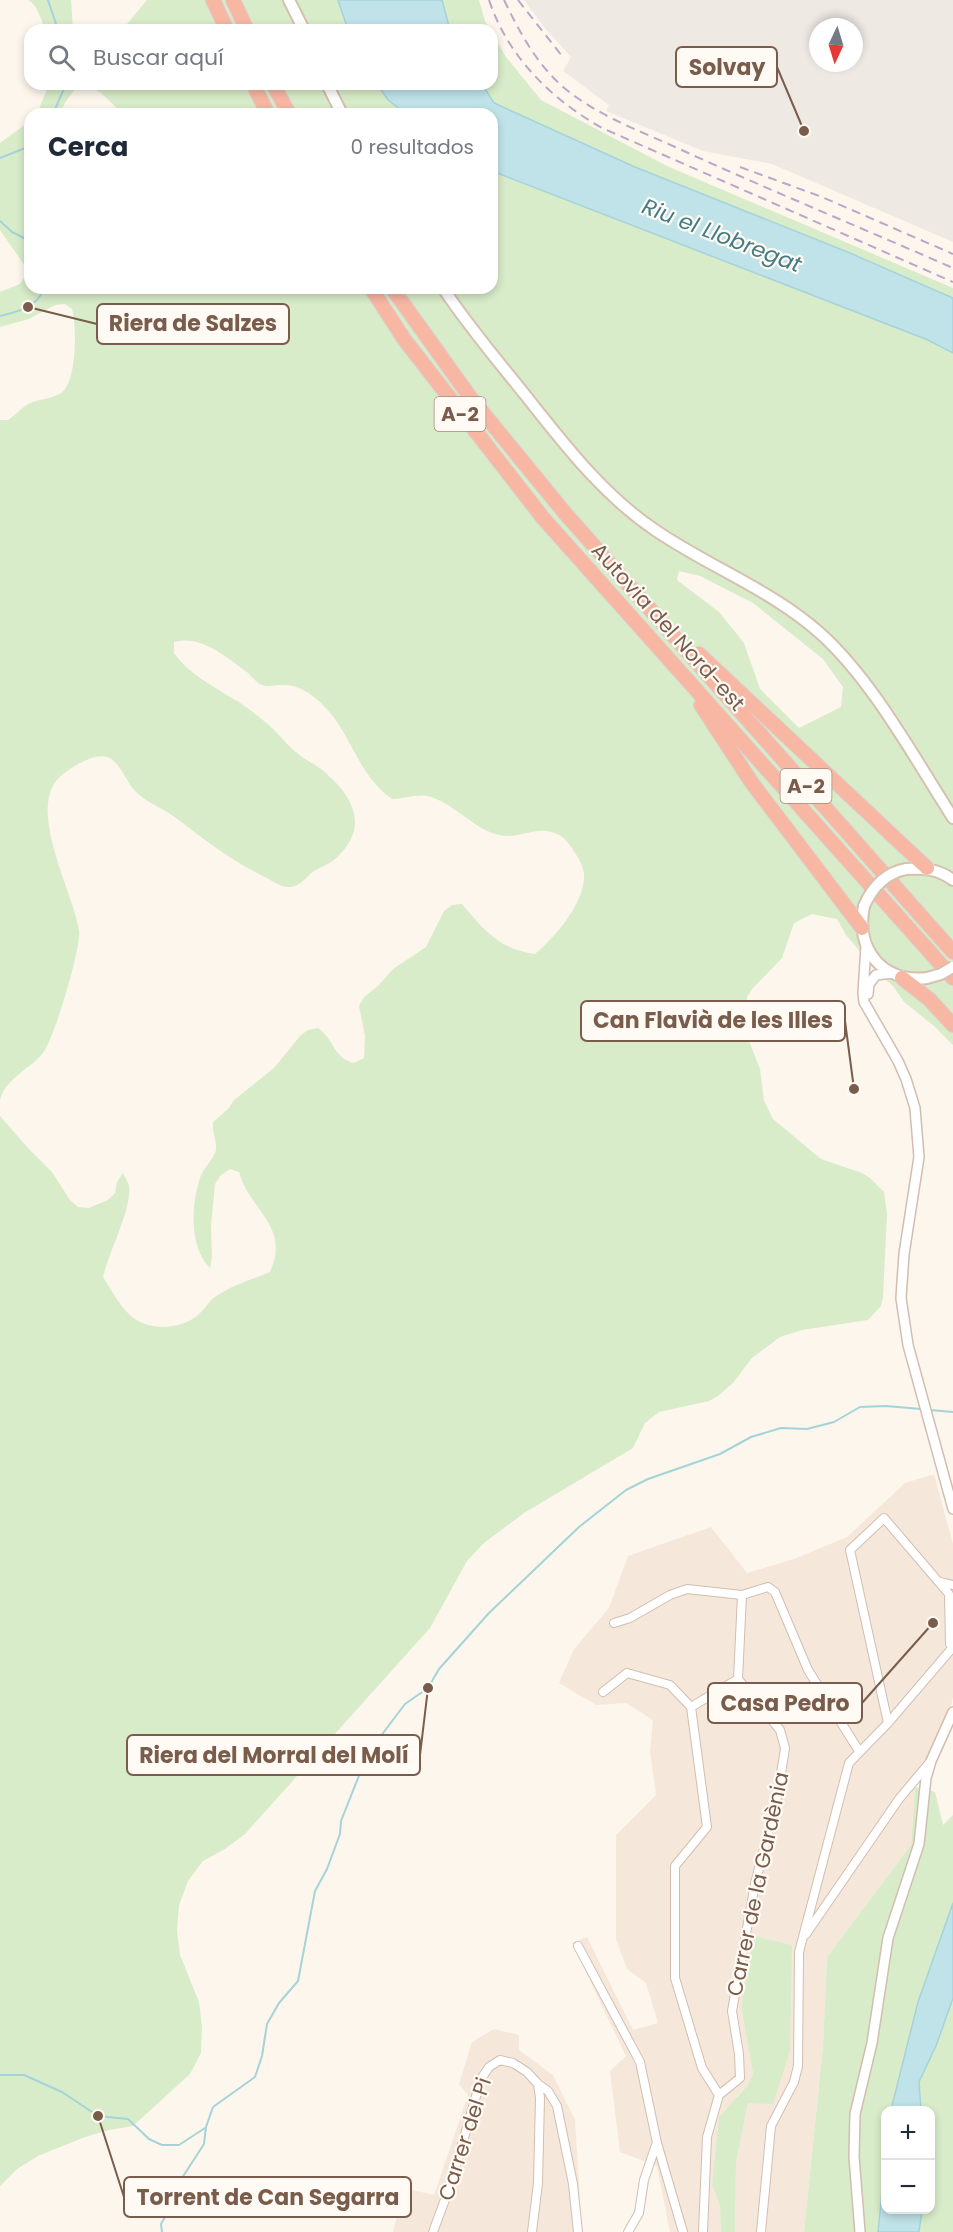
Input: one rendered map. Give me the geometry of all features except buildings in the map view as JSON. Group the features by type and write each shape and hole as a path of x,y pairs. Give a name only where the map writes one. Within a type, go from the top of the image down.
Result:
{"highway":[{"path":"213,0 224,24"},
{"path":"234,0 244,24"},
{"path":"256,90 265,108"},
{"path":"276,90 286,108"},
{"name":"Autovia del Nord-est","path":"374,294 411,348 543,518 953,978"},
{"name":"Autovia del Nord-est","path":"396,294 485,416 564,512 953,952"},
{"path":"659,620 710,663 927,868"},
{"path":"687,680 717,732 752,783 862,928"},
{"path":"897,975 929,999 953,1025"}],"main road":[{"path":"290,0 301,24"},
{"path":"330,90 339,108"},
{"path":"447,294 472,329 557,435 592,476 617,500 638,518 676,544 786,607 833,646 875,698 953,818"},
{"path":"951,876 927,868 906,869 886,876 870,892 864,906 862,928 866,946 873,958 897,975 927,978 953,967"}],"street":[{"path":"866,946 864,1002 906,1079 918,1125 917,1175 904,1254 901,1298 917,1383 953,1509"},
{"path":"870,1011 869,984 876,975 897,975"},
{"path":"761,2232 771,2126 794,2082 798,2066 799,1952 849,1762 888,1723 951,1646 949,1594 884,1518 850,1550 888,1723"},
{"path":"940,1582 953,1583"},
{"path":"614,1623 630,1618 670,1594 687,1589 742,1595 768,1587 775,1592 808,1670 859,1751"},
{"path":"691,1707 738,1679 742,1595"},
{"path":"603,1692 627,1673 670,1685 691,1707 707,1827 675,1866 675,1978 702,2068 719,2095 707,2137 703,2232"},
{"name":"Carrer de la Gardènia","path":"719,2095 740,2078 740,2054 732,2011 755,1884 778,1793 786,1748 780,1730 738,1679"},
{"path":"860,2232 854,2157 855,2114 872,2043 888,1938 919,1844 923,1795 931,1761 953,1712"},
{"path":"803,1939 899,1799 931,1761"},
{"path":"578,1946 640,2062 657,2143 683,2232"},
{"name":"Carrer del Pi","path":"433,2232 450,2186 481,2079 489,2067 500,2060 513,2063 527,2072 548,2091 557,2106 573,2184 578,2232"},
{"path":"532,2232 538,2183 540,2098 538,2084"},
{"path":"628,2232 639,2213 644,2180 657,2143"}],"shaded area":[{"path":"524,0 953,0 953,242 772,164 703,151 606,111 609,105 563,71 571,57 543,26"},
{"path":"934,1474 953,1544 953,1697 915,1787 911,1845 827,1957 823,2046 804,2232 735,2232 736,2162 748,2103 791,1945 754,1937 741,2006 753,2074 747,2086 737,2096 712,2185 720,2206 721,2232 670,2232 657,2166 620,2152 610,2071 626,2056 572,1943 587,1937 633,2030 658,2023 646,1983 627,1969 616,1940 616,1835 656,1795 650,1752 653,1720 626,1703 596,1705 559,1683 574,1649 609,1608 628,1556 711,1527 747,1573 794,1559 847,1537 905,1483"},
{"path":"494,2029 519,2035 519,2050 553,2075 575,2120 582,2232 393,2232 404,2188 434,2195 468,2095 459,2084 472,2042"}],"green space":[{"path":"28,0 71,0 73,24 43,24 37,9"},
{"path":"147,0 338,0 346,24 127,24"},
{"path":"442,0 479,0 487,24 448,24"},
{"path":"498,43 506,57 541,100 667,166 953,288 953,298 850,253 635,167 494,103 486,90 498,90"},
{"path":"47,90 75,90 63,108 39,108"},
{"path":"96,90 381,90 388,100 398,108 117,108"},
{"path":"24,125 24,265 0,230 0,143"},
{"path":"498,173 928,340 953,353 953,1045 904,1002 893,986 878,973 846,935 837,919 812,914 794,923 782,958 747,997 744,1028 760,1069 764,1101 773,1119 821,1159 862,1173 884,1192 887,1214 881,1306 868,1320 802,1330 780,1337 752,1358 733,1383 718,1396 709,1401 659,1412 645,1423 633,1448 524,1513 484,1543 467,1561 430,1628 245,1834 225,1849 203,1861 188,1881 179,1905 177,1930 180,1955 199,2002 202,2027 201,2053 190,2074 133,2126 85,2137 38,2156 17,2169 0,2186 0,1116 52,1172 70,1200 78,1207 89,1208 108,1200 115,1193 117,1182 123,1173 129,1186 127,1206 103,1277 122,1307 137,1320 165,1327 184,1323 199,1314 221,1293 270,1272 275,1256 272,1230 244,1185 239,1172 230,1169 221,1175 215,1184 210,1268 198,1249 194,1226 195,1201 201,1174 216,1150 213,1122 228,1109 234,1100 274,1068 300,1036 308,1030 318,1028 347,1061 354,1063 364,1058 365,1036 359,1006 364,997 393,969 426,947 444,911 452,905 462,904 486,930 502,943 523,952 535,954 560,929 575,907 583,885 584,874 583,867 570,845 550,831 535,831 514,836 499,835 480,827 437,799 414,796 392,799 370,778 340,726 312,695 292,686 262,685 232,661 204,644 184,640 174,642 174,653 186,667 273,728 288,745 321,769 340,787 352,807 355,818 350,840 332,861 314,871 298,885 284,887 231,858 171,814 145,799 135,791 112,759 95,757 66,772 52,789 48,806 49,827 79,930 76,954 60,1012 48,1044 38,1059 7,1086 0,1100 0,420 8,420 30,403 61,393 70,378 75,341 72,309 65,304 55,305 29,319 0,327 0,292 20,284 24,278 24,294 498,294","holes":["679,571 700,576 753,603 823,659 843,687 841,707 799,728 760,689 744,643 719,612 677,580"]},
{"path":"915,1787 935,1792 943,1825 953,1815 953,1903 892,2106 881,2106 881,2202 878,2232 804,2232 823,2046 827,1957 911,1845"},
{"path":"754,1936 792,1945 790,2051 773,2104 748,2103 736,2162 735,2232 721,2232 720,2206 712,2185 719,2117 747,2086 753,2074 741,2006"},
{"path":"953,1998 953,2232 919,2232 921,2214 935,2214 935,2106 921,2106 919,2082 936,2046"}],"water":[{"path":"338,0 442,0 448,24 346,24"},
{"name":"Riu el Llobregat","path":"381,90 486,90 494,103 635,167 850,253 953,298 953,353 928,340 498,173 498,108 398,108 388,100"},
{"path":"953,1903 953,1998 936,2046 919,2082 921,2106 892,2106 918,2002"},
{"path":"881,2202 881,2214 921,2214 919,2232 878,2232"}],"waterway":[{"path":"48,0 56,24"},
{"path":"56,108 63,90"},
{"path":"0,158 24,148"},
{"path":"0,221 12,232 24,238"},
{"path":"0,316 32,304 41,294"},
{"path":"162,2232 161,2224 176,2198 182,2178 204,2144 206,2127 213,2107 255,2077 262,2056 267,2024 279,2003 298,1981 315,1891 327,1869 340,1834 341,1821 368,1753 405,1704 428,1688 439,1669 489,1613 579,1527 626,1490 648,1479 720,1454 751,1437 781,1428 807,1429 834,1422 860,1407 886,1406 921,1409"},
{"path":"930,1410 953,1412"},
{"path":"0,2075 24,2075 62,2092 98,2116 128,2119 149,2139 162,2145 179,2145 205,2128"}],"railway":[{"path":"489,0 497,21 520,58 549,90 583,117 602,128 953,282"},
{"path":"504,0 522,35 544,67 562,86 591,107 719,167 953,268"},
{"path":"518,0 562,56"},
{"path":"740,167 822,197 953,254"}],"place":[{"name":"Solvay","path":"804,131"},
{"name":"Riera de Salzes","path":"28,307"},
{"name":"Can Flavià de les Illes","path":"854,1089"},
{"name":"Casa Pedro","path":"933,1623"},
{"name":"Riera del Morral del Molí","path":"428,1688"},
{"name":"Torrent de Can Segarra","path":"98,2116"}]}
